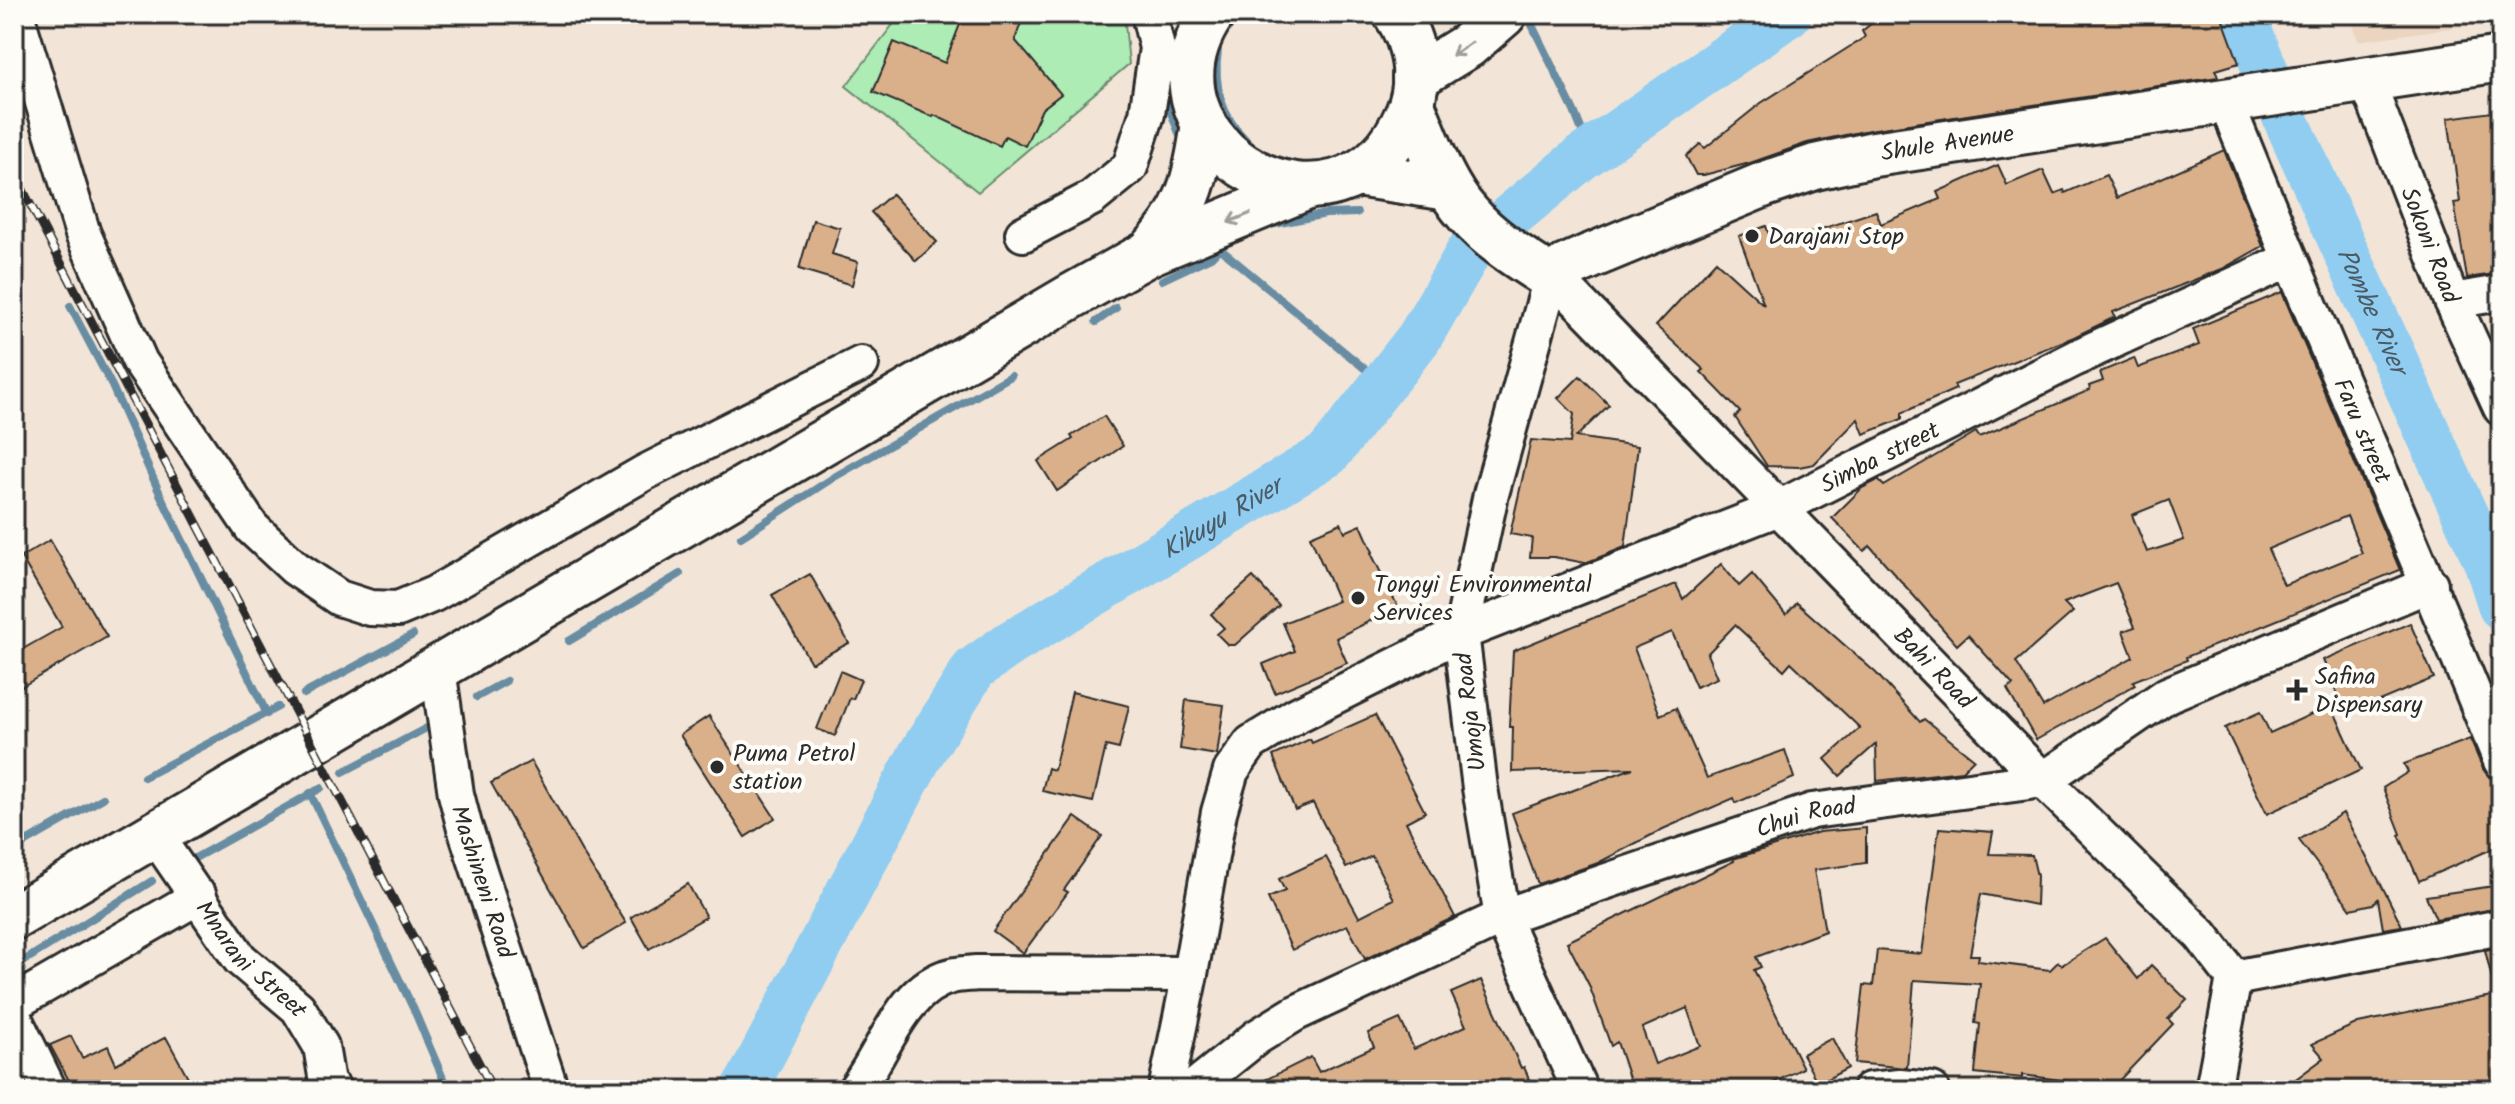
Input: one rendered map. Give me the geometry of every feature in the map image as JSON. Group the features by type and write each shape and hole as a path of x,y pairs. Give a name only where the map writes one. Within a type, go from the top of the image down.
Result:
{"main road":[{"path":"1191,14 1197,105 1204,123 1222,150 1248,171 1278,183 1310,186"},
{"path":"1193,66 1198,42 1212,14"},
{"path":"14,917 1149,253 1310,186 1356,174 1381,157 1400,133 1414,91 1413,50 1396,14"},
{"path":"1414,91 1504,14"},
{"name":"Shule Avenue","path":"1535,267 1566,267 1765,184 1815,167 1874,154 2501,59"},
{"path":"1414,91 1459,202"},
{"path":"1149,253 1168,233 1187,201 1198,171 1204,123"},
{"path":"1356,174 1459,202 1535,267"}],"street":[{"path":"16,14 83,234 140,362 252,528 295,568 339,598 370,608 398,609 434,594 644,473 861,364"},
{"path":"1023,234 1092,198 1130,167 1147,114 1157,48 1149,14"},
{"name":"Sokoni Road","path":"2366,79 2452,301 2501,408"},
{"name":"Faru street","path":"2247,98 2289,260 2430,584 2501,761"},
{"name":"Simba street","path":"1166,1090 1219,812 1231,771 1251,743 1295,716 1461,633 1779,508 2088,352 2289,260"},
{"name":"Bahi Road","path":"1535,267 1568,291 2043,780 2201,935 2234,978"},
{"name":"Umoja Road","path":"1535,267 1461,633 1480,788 1502,917 1580,1090"},
{"path":"2452,301 2501,293"},
{"name":"Chui Road","path":"1191,1090 1257,1037 1296,1013 1502,917 1812,811 2043,780 2167,695 2430,584"},
{"name":"Mashineni Road","path":"438,669 456,794 464,825 551,1090"},
{"name":"Mnarani Street","path":"155,835 240,959 298,1008 321,1046 327,1082 334,1090"},
{"path":"14,1003 199,896"},
{"path":"2213,1090 2234,978 2501,927"},
{"path":"855,1090 915,997 932,984 950,976 977,973 1190,974"},
{"path":"14,1018 49,1090"},
{"path":"1870,1090 1900,1087 1932,1090"}],"shaded area":[{"path":"2350,14 2501,14 2501,21 2358,41"}],"green space":[{"path":"901,14 1124,14 1129,64 978,192 846,86"}],"building":[{"path":"964,14 1024,14 1015,40 1061,94 1042,109 1025,146 1005,136 1000,146 934,115 873,92 894,42 945,63"},
{"path":"1883,14 2221,14 2239,63 2216,70 2218,77 1869,130 1807,143 1750,163 1696,175 1686,156 1700,144 1705,148 1761,103 1865,37 1862,31"},
{"path":"2492,112 2501,168 2501,273 2467,278 2454,203 2460,202 2448,118"},
{"path":"2224,150 2263,246 2222,269 2113,312 2115,317 2074,337 1954,385 1956,389 1902,413 1902,419 1864,434 1858,419 1814,464 1767,466 1735,417 1740,412 1701,372 1704,370 1656,326 1716,261 1764,305 1739,236 1766,226 1773,245 1876,211 1881,224 1940,199 1937,192 1998,165 2007,185 2043,170 2054,194 2064,190 2065,193 2106,175 2117,198"},
{"path":"892,194 937,242 916,261 871,212"},
{"path":"813,220 840,228 832,254 858,262 852,285 799,269"},
{"path":"2282,292 2400,570 2133,681 2135,685 2036,740 2007,689 2013,685 1968,635 1957,645 1870,546 1864,551 1832,518 1862,488 1878,480 1884,486 1976,432 1979,437 2090,390 2089,386 2103,381 2100,372 2134,358 2138,368 2199,345 2193,329","holes":["2169,500 2184,540 2147,552 2132,515","2347,516 2362,553 2284,585 2268,549","2116,583 2135,627 2123,631 2133,657 2043,707 2016,662 2073,612 2064,603"]},
{"path":"1580,376 1609,405 1576,437 1638,446 1625,547 1585,563 1554,557 1530,557 1532,538 1510,534 1531,440 1570,443 1574,414 1558,398"},
{"path":"1104,416 1123,446 1057,491 1038,461"},
{"path":"1341,523 1345,532 1361,525 1371,553 1398,607 1336,638 1347,663 1275,693 1263,664 1295,651 1283,623 1338,601 1310,536"},
{"path":"50,540 107,637 14,691 14,654 62,627 21,557"},
{"path":"1721,564 1739,586 1752,574 1786,615 1797,603 1876,673 1920,722 1924,719 1974,759 1962,771 1877,781 1876,744 1840,776 1825,759 1860,728 1791,662 1784,670 1735,625 1707,654 1717,678 1696,687 1672,632 1634,648 1660,715 1676,708 1707,778 1785,750 1794,778 1736,803 1734,798 1663,829 1598,863 1538,884 1512,813 1633,768 1512,772 1513,727 1509,727 1513,651 1676,584 1683,599"},
{"path":"810,574 849,643 811,663 772,595"},
{"path":"1253,577 1279,606 1235,645 1228,645 1217,634 1224,628 1211,614"},
{"path":"2410,623 2434,678 2346,715 2323,660"},
{"path":"840,671 861,680 835,736 817,729"},
{"path":"1072,692 1129,706 1119,749 1106,746 1093,802 1042,791 1048,768 1054,770"},
{"path":"1186,700 1224,705 1217,755 1180,749"},
{"path":"2331,705 2361,770 2267,814 2225,728 2260,712 2270,733"},
{"path":"1375,715 1425,812 1406,822 1455,917 1365,959 1347,925 1292,950 1268,898 1285,891 1279,879 1326,857 1359,917 1394,899 1372,856 1346,868 1313,803 1295,810 1273,756 1310,739 1312,743"},
{"path":"709,716 775,818 745,837 680,735"},
{"path":"2470,739 2483,769 2489,777 2498,781 2501,788 2501,845 2419,881 2383,788 2408,772 2404,764"},
{"path":"531,761 626,923 584,948 491,783"},
{"path":"2343,813 2402,926 2383,929 2378,899 2373,904 2351,909 2299,840"},
{"path":"1075,817 1102,836 1064,890 1068,892 1023,953 993,931"},
{"path":"1866,828 1866,863 1814,870 1825,931 1756,957 1761,967 1754,970 1803,1068 1759,1090 1633,1090 1617,1042 1611,1046 1589,985 1567,942 1733,859 1819,832","holes":["1687,1008 1700,1046 1655,1064 1642,1028"]},
{"path":"1939,828 1993,832 1989,854 2032,855 2037,876 2036,905 1981,894 1970,955 1979,955 1978,961 2050,970 2058,962 2062,965 2105,938 2138,979 2151,965 2187,1000 2168,1019 2173,1024 2113,1087 2022,1075 2022,1078 1975,1073 1980,1024 1975,1023 1980,984 1914,980 1907,1068 1855,1063 1864,985 1873,986 1877,950 1922,954"},
{"path":"688,884 706,917 649,949 631,917"},
{"path":"2501,885 2501,908 2436,919 2426,896"},
{"path":"2501,947 2501,986 2494,987 2485,950"},
{"path":"1481,980 1534,1090 1245,1090 1311,1057 1319,1072 1374,1047 1368,1033 1400,1019 1414,1049 1466,1026 1451,993"},
{"path":"2501,994 2501,1021 2494,1022 2501,1061 2501,1090 2281,1090 2324,1058 2312,1044 2358,1023"},
{"path":"71,1036 82,1058 108,1046 116,1064 166,1037 195,1090 74,1090 50,1045"},
{"path":"1832,1038 1848,1068 1818,1084 1802,1054"}],"waterway":[{"path":"1228,27 1237,14"},
{"name":"Kikuyu River","path":"744,1090 921,754 974,669 1011,643 1328,454 1419,338 1470,250 1581,158 1789,14"},
{"name":"Pombe River","path":"2242,14 2288,124 2487,563 2501,607"},
{"path":"1532,25 1590,151"},
{"path":"1218,50 1220,99 1230,120 1246,140"},
{"path":"1167,79 1171,113 1183,143"},
{"path":"1275,224 1326,214 1357,213"},
{"path":"1162,280 1211,257 1222,246"},
{"path":"1218,247 1382,383"},
{"path":"70,306 112,386 161,496 267,714"},
{"path":"1096,322 1116,308"},
{"path":"741,537 836,476 1011,376"},
{"path":"569,641 680,574"},
{"path":"304,694 413,635"},
{"path":"477,697 506,681"},
{"path":"144,777 278,707"},
{"path":"343,772 438,722"},
{"path":"195,858 321,788"},
{"path":"310,793 414,1010 448,1090"},
{"path":"14,849 103,798"},
{"path":"14,967 152,881"}],"railway":[{"path":"14,173 493,1090"}],"place":[{"name":"Darajani Stop","path":"1752,236"},
{"name":"Tongyi Environmental Services","path":"1358,598"},
{"name":"Safina Dispensary","path":"2297,690"},
{"name":"Puma Petrol station","path":"717,767"}]}
